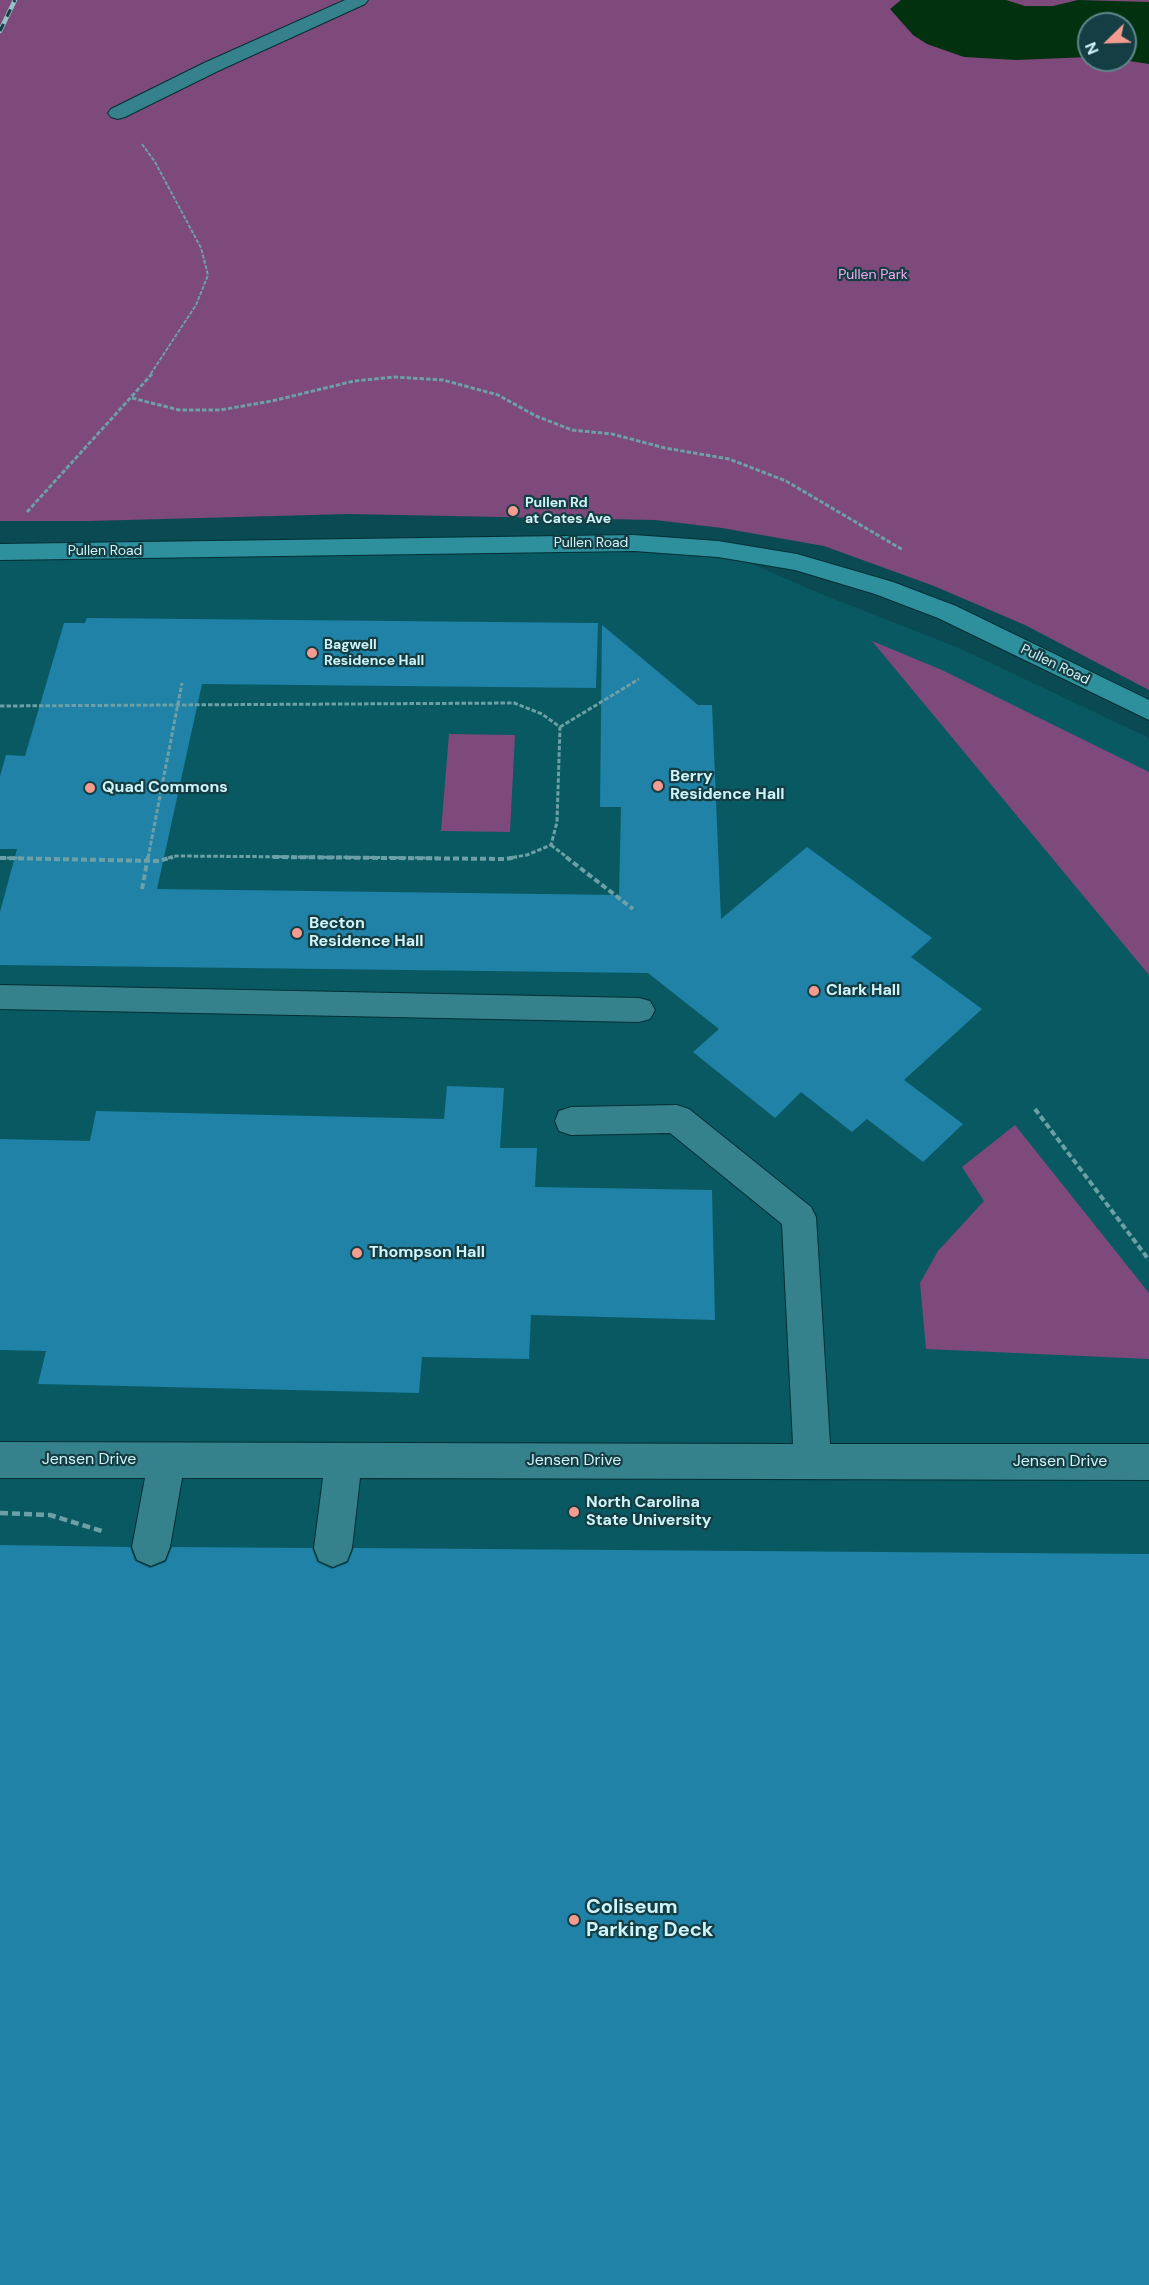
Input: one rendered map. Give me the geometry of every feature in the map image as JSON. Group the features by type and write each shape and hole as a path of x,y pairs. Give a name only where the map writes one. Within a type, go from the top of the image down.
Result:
{"main road":[{"name":"Pullen Road","path":"0,552 622,543 718,549 797,562 884,588 947,612 1149,711"}],"street":[{"path":"118,113 211,67 359,0"},
{"path":"0,997 639,1010"},
{"path":"571,1121 677,1119 799,1217 813,1462"},
{"name":"Jensen Drive","path":"0,1460 1149,1462"},
{"path":"151,1547 167,1460"},
{"path":"333,1548 344,1460"}],"path":[{"path":"25,514 81,450 132,398 161,362 196,305 208,275 201,248 155,162 118,113"},
{"path":"132,398 179,410 220,410 272,401 354,381 394,377 442,380 498,395 537,416 572,430 612,434 665,448 729,459 786,481 895,545"},
{"path":"560,727 639,680"},
{"path":"142,889 182,683"},
{"path":"0,706 514,704 542,714 560,727"},
{"path":"551,845 557,822 560,727"},
{"path":"0,858 159,861 176,856 506,859 527,855 551,845"},
{"path":"551,845 633,909"},
{"path":"1035,1109 1149,1260"},
{"path":"0,1513 50,1515 105,1532"}],"shaded area":[{"path":"901,0 1006,0 1025,6 1053,6 1078,0 1149,2 1149,64 1137,62 1137,12 1077,12 1077,57 1016,60 964,57 927,44 913,35 890,9"},
{"name":"North Carolina State University","path":"718,549 821,594 959,648 1149,738 1149,2285 0,2285 0,550"}],"green space":[{"name":"Pullen Park","path":"0,0 1149,0 1149,690 1025,625 934,586 824,546 722,528 655,520 348,514 0,521"},
{"path":"872,641 942,670 1149,772 1149,975"},
{"path":"449,734 515,735 510,832 441,831"},
{"path":"1015,1125 1149,1293 1149,1359 926,1349 920,1283 938,1251 984,1201 962,1167"}],"building":[{"path":"87,618 598,623 596,688 202,684 157,889 619,895 621,807 600,807 602,625 698,705 712,705 721,919 807,847 932,938 911,957 982,1009 904,1080 963,1124 923,1162 867,1119 852,1132 801,1092 775,1118 693,1052 719,1029 648,973 0,965 0,912 17,849 0,849 0,776 6,755 25,756 64,623 85,623"},
{"name":"Thompson Hall","path":"447,1086 504,1088 500,1148 537,1148 535,1187 712,1190 715,1320 531,1315 529,1359 422,1357 419,1393 38,1384 46,1351 0,1350 0,1139 90,1141 96,1111 444,1119"},
{"name":"Coliseum Parking Deck","path":"0,1545 130,1547 135,1561 150,1568 166,1562 172,1547 312,1548 317,1562 332,1569 348,1563 354,1548 1149,1554 1149,2285 0,2285"}],"railway":[{"path":"0,31 15,0"}],"place":[{"name":"Pullen Rd at Cates Ave","path":"513,511"},
{"name":"Bagwell Residence Hall","path":"312,653"},
{"name":"Berry Residence Hall","path":"658,786"},
{"name":"Quad Commons","path":"90,788"},
{"name":"Becton Residence Hall","path":"297,933"},
{"name":"Clark Hall","path":"814,991"},
{"name":"Thompson Hall","path":"357,1253"},
{"name":"North Carolina State University","path":"574,1512"},
{"name":"Coliseum Parking Deck","path":"574,1920"}]}
